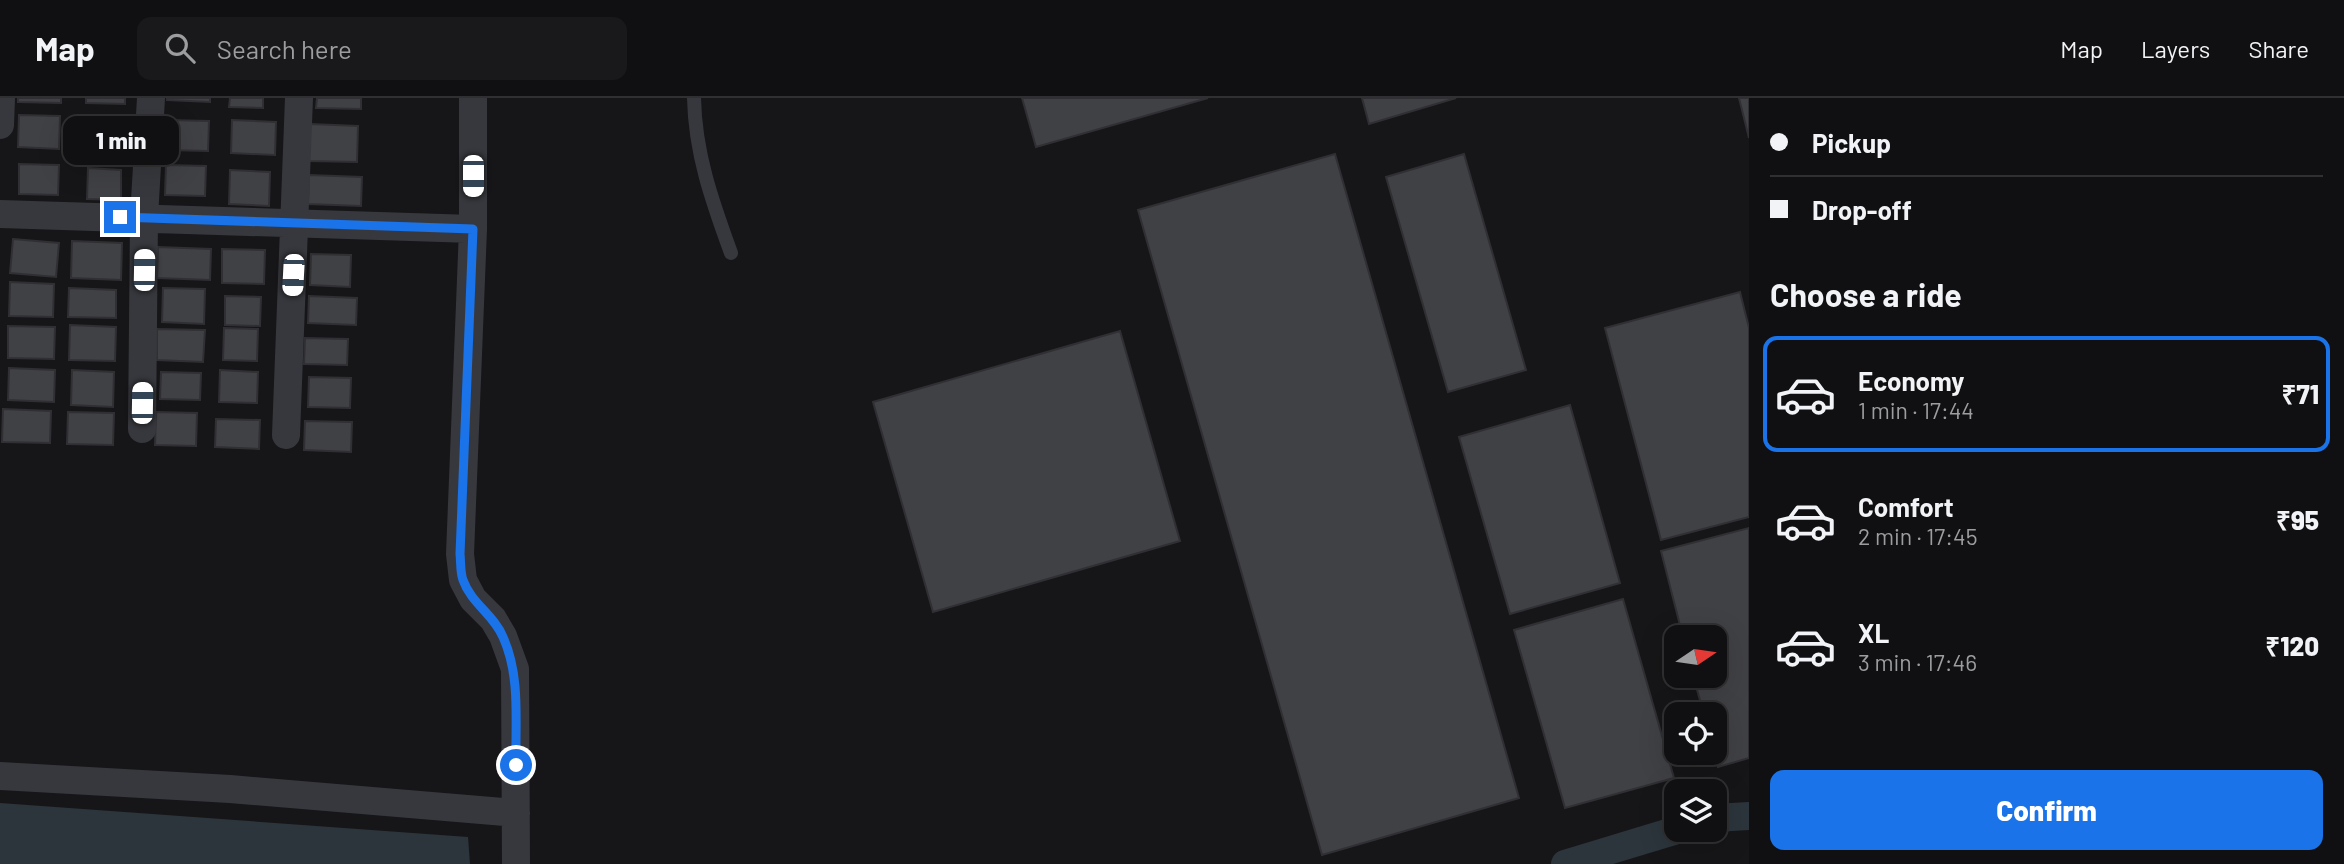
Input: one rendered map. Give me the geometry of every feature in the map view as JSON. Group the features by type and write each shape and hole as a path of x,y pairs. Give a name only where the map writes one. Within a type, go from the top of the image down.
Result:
{"street":[{"path":"0,125 2,98"},
{"path":"142,429 144,217 151,98"},
{"path":"286,435 299,98"},
{"path":"473,98 473,229 460,554 463,580 473,599 493,619 503,636 515,669 516,864"},
{"path":"0,214 295,221 473,229"},
{"path":"0,776 230,789 516,813"}],"lane":[{"path":"694,98 695,128 705,179 731,253"}],"shaded area":[{"path":"0,803 468,837 470,864 0,864"}],"building":[{"path":"18,98 61,98 61,103 18,102"},
{"path":"86,98 125,98 125,104 86,103"},
{"path":"210,98 210,102 167,100"},
{"path":"230,98 263,98 263,108 229,107"},
{"path":"317,98 361,98 361,109 316,108"},
{"path":"1022,98 1208,98 1036,147"},
{"path":"1362,98 1456,98 1369,124"},
{"path":"1739,98 1749,98 1749,138"},
{"path":"19,115 60,116 59,149 18,147"},
{"path":"91,119 125,120 125,149 91,147"},
{"path":"167,120 209,121 208,151 166,150"},
{"path":"232,120 276,122 275,155 231,153"},
{"path":"310,124 358,126 357,162 309,161"},
{"path":"1335,154 1519,798 1322,855 1138,210"},
{"path":"1464,154 1526,370 1448,392 1386,177"},
{"path":"19,164 59,165 58,195 19,194"},
{"path":"166,165 206,166 205,196 165,195"},
{"path":"88,168 121,170 121,200 87,199"},
{"path":"230,170 270,172 269,206 229,204"},
{"path":"309,175 362,177 361,206 308,204"},
{"path":"13,239 59,243 56,277 10,273"},
{"path":"72,241 122,243 121,280 71,278"},
{"path":"158,247 211,249 210,280 157,278"},
{"path":"222,249 265,250 264,284 222,283"},
{"path":"311,254 351,255 350,287 310,285"},
{"path":"10,282 54,284 53,317 9,316"},
{"path":"69,288 116,290 116,318 68,317"},
{"path":"163,288 205,289 204,324 162,322"},
{"path":"1740,292 1749,328 1749,517 1661,540 1605,328"},
{"path":"225,296 261,297 260,326 225,325"},
{"path":"309,296 357,298 356,325 308,323"},
{"path":"70,325 116,327 115,361 69,360"},
{"path":"8,326 55,327 54,359 8,358"},
{"path":"224,328 258,329 257,361 223,360"},
{"path":"157,329 205,330 203,362 157,360"},
{"path":"1120,331 1180,541 933,612 873,402"},
{"path":"305,338 348,339 347,365 304,364"},
{"path":"9,368 55,370 54,402 8,400"},
{"path":"72,370 114,372 113,407 71,405"},
{"path":"220,370 258,372 257,403 219,402"},
{"path":"161,372 201,373 200,400 160,399"},
{"path":"309,377 351,378 350,408 308,407"},
{"path":"1570,405 1620,583 1510,614 1459,437"},
{"path":"3,409 51,411 50,443 2,442"},
{"path":"68,412 114,413 113,445 67,444"},
{"path":"156,412 197,413 196,446 155,445"},
{"path":"216,419 260,420 259,449 215,447"},
{"path":"305,421 352,422 351,452 304,450"},
{"path":"1749,528 1749,758 1727,764 1727,702 1701,702 1696,688 1727,688 1727,625 1680,625 1661,551"},
{"path":"1623,599 1664,743 1664,765 1670,765 1674,778 1565,808 1514,630"}],"waterway":[{"path":"1727,817 1749,816"},
{"path":"1565,864 1664,834"}],"route":[{"path":"120,217 473,229 461,476 460,554 463,580 473,599 493,619 503,636 515,669 516,765"}]}
